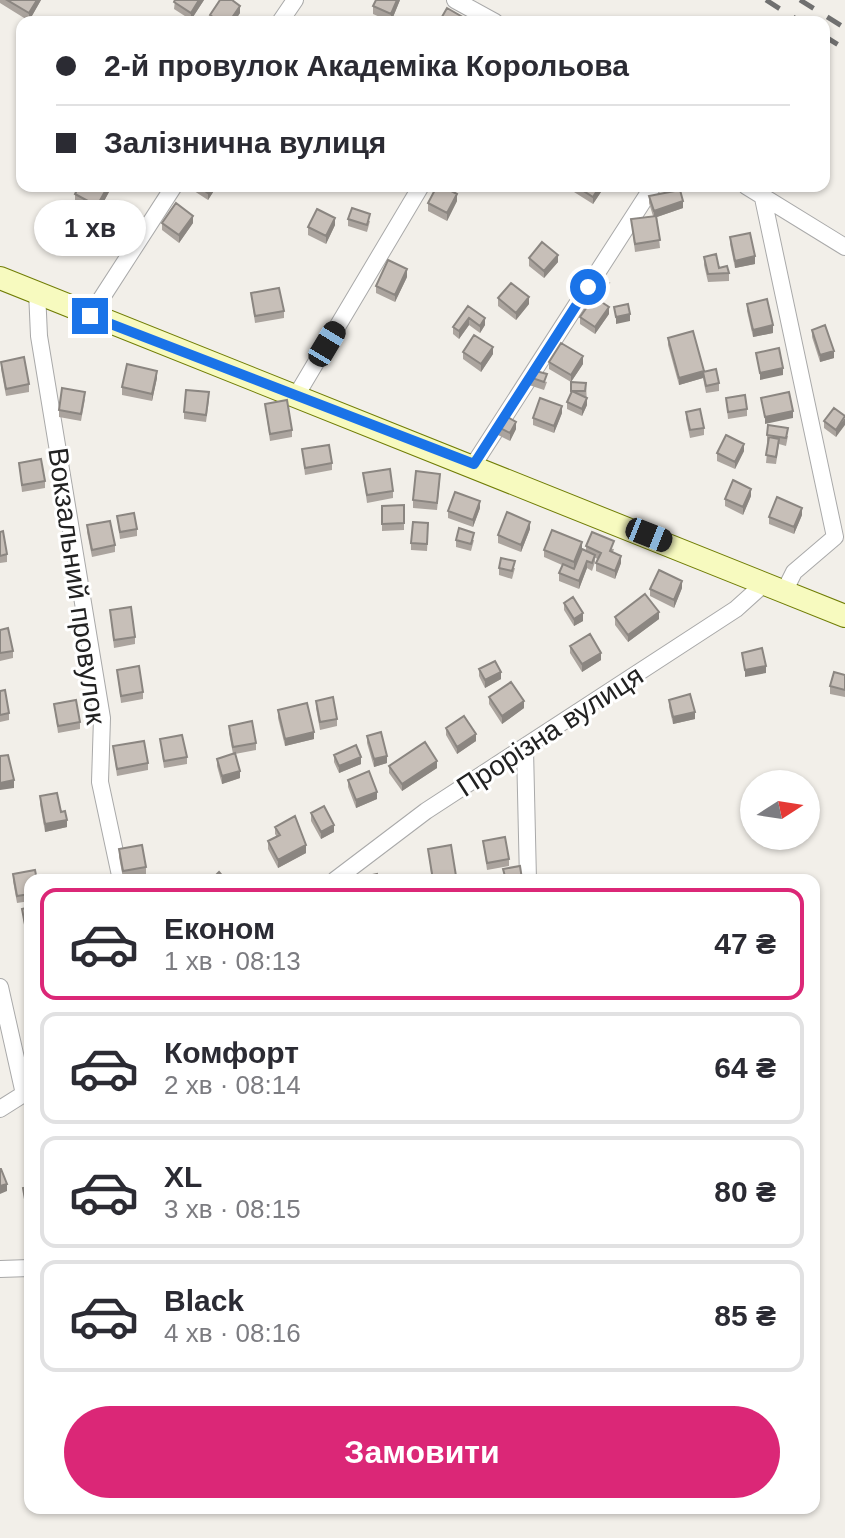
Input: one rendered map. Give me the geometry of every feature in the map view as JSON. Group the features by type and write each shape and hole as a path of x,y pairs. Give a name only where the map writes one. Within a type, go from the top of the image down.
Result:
{"street":[{"path":"455,0 484,16"},
{"path":"90,316 170,192"},
{"path":"296,396 417,192"},
{"path":"474,464 649,192"},
{"path":"754,192 845,247"},
{"path":"763,198 840,534"},
{"path":"0,278 37,291 90,316 474,464 845,616"},
{"name":"Вокзальний провулок","path":"37,291 41,349 102,718 99,732 100,782 120,874"},
{"name":"Прорізна вулиця","path":"343,874 426,811 776,586 840,534"},
{"path":"525,749 528,874"},
{"path":"0,987 24,1080"},
{"path":"0,1109 24,1094"},
{"path":"0,1269 24,1268"}],"building":[{"path":"7,0 37,0 29,13"},
{"path":"175,0 199,0 191,13"},
{"path":"220,0 232,0 240,6 233,16 210,15"},
{"path":"376,0 397,0 391,14 373,6"},
{"path":"447,8 461,16 442,16"},
{"path":"76,192 105,192 97,206"},
{"path":"434,192 457,194 447,213 428,203"},
{"path":"681,192 683,201 654,211 649,196"},
{"path":"176,203 193,216 179,235 162,223"},
{"path":"352,208 370,214 367,225 348,219"},
{"path":"317,209 335,218 326,236 308,227"},
{"path":"656,216 660,240 635,244 631,219"},
{"path":"750,233 755,256 735,261 730,237"},
{"path":"542,242 558,255 544,271 529,258"},
{"path":"716,254 719,268 727,266 729,273 708,274 704,257"},
{"path":"388,260 407,269 395,295 376,286"},
{"path":"594,273 609,283 603,292 588,282"},
{"path":"511,283 529,297 516,313 498,298"},
{"path":"279,288 284,311 255,316 251,293"},
{"path":"594,297 609,307 595,327 580,317"},
{"path":"767,299 773,325 753,330 747,304"},
{"path":"628,304 630,314 616,317 614,307"},
{"path":"468,306 485,318 480,326 469,318 459,331 453,327"},
{"path":"825,325 834,351 820,355 812,330"},
{"path":"693,331 704,371 679,378 668,338"},
{"path":"474,335 493,347 481,364 463,352"},
{"path":"561,343 583,356 571,375 549,362"},
{"path":"779,348 783,368 760,373 756,353"},
{"path":"24,357 29,384 6,389 1,362"},
{"path":"127,364 157,371 152,394 122,387"},
{"path":"716,369 719,383 706,386 703,372"},
{"path":"532,370 547,374 544,382 529,377"},
{"path":"571,382 586,383 585,391 571,391"},
{"path":"62,388 85,392 81,414 59,410"},
{"path":"186,390 209,392 206,415 184,412"},
{"path":"572,391 587,398 582,409 567,402"},
{"path":"789,392 793,411 765,417 761,398"},
{"path":"745,395 747,409 728,412 726,398"},
{"path":"540,398 562,406 554,426 533,418"},
{"path":"287,400 292,430 270,434 265,404"},
{"path":"834,408 845,416 836,430 824,421"},
{"path":"700,409 704,428 690,430 686,412"},
{"path":"502,414 516,422 510,433 496,426"},
{"path":"768,425 788,428 786,438 767,435"},
{"path":"726,435 744,444 735,462 717,453"},
{"path":"769,437 779,439 776,457 766,455"},
{"path":"329,445 332,463 305,468 302,449"},
{"path":"41,459 45,481 22,485 19,463"},
{"path":"390,469 393,491 367,495 363,473"},
{"path":"416,471 440,474 437,503 413,500"},
{"path":"733,480 751,489 743,507 725,499"},
{"path":"455,492 480,501 473,520 448,511"},
{"path":"777,497 802,508 794,527 769,517"},
{"path":"404,505 404,523 382,524 382,506"},
{"path":"507,512 530,522 521,545 498,535"},
{"path":"134,513 137,529 120,532 117,516"},
{"path":"110,521 115,545 92,550 87,525"},
{"path":"413,522 428,523 427,544 411,543"},
{"path":"459,528 474,533 471,544 456,540"},
{"path":"552,530 582,542 574,562 544,550"},
{"path":"3,531 7,554 0,556 0,532"},
{"path":"592,532 614,541 610,551 621,556 615,571 596,563 601,553 586,546"},
{"path":"582,549 595,555 592,563 587,561 579,581 559,573 563,564 574,569"},
{"path":"501,558 515,561 512,571 499,568"},
{"path":"659,570 682,581 674,600 650,589"},
{"path":"645,594 659,612 628,635 615,617"},
{"path":"573,597 583,613 574,619 564,603"},
{"path":"131,607 135,637 114,640 110,610"},
{"path":"8,628 13,651 0,653 0,630"},
{"path":"590,634 601,653 582,664 570,646"},
{"path":"762,648 766,666 745,670 742,653"},
{"path":"495,661 501,672 485,680 479,669"},
{"path":"139,666 143,692 121,696 117,670"},
{"path":"834,672 845,675 845,690 830,686"},
{"path":"511,682 524,701 502,716 489,697"},
{"path":"5,690 9,713 0,715 0,691"},
{"path":"690,694 695,712 673,717 669,700"},
{"path":"333,697 337,719 320,722 316,701"},
{"path":"76,700 80,722 58,726 54,704"},
{"path":"307,703 314,732 285,739 278,710"},
{"path":"464,716 476,734 457,747 446,728"},
{"path":"252,721 256,743 233,747 229,726"},
{"path":"381,732 387,756 374,759 367,736"},
{"path":"182,735 187,757 164,761 160,739"},
{"path":"144,741 148,763 117,769 113,746"},
{"path":"425,742 437,761 402,784 389,766"},
{"path":"356,745 361,757 339,766 334,755"},
{"path":"235,753 240,771 222,776 217,759"},
{"path":"8,755 14,780 0,783 0,756"},
{"path":"369,771 377,792 356,800 348,780"},
{"path":"57,793 61,812 65,811 67,820 45,824 40,796"},
{"path":"324,806 334,825 321,832 311,813"},
{"path":"295,816 306,845 278,860 268,841 280,835 275,827"},
{"path":"505,837 509,859 487,863 483,841"},
{"path":"142,845 146,867 123,871 119,849"},
{"path":"451,845 456,874 432,874 428,849"},
{"path":"520,866 521,874 504,874 503,869"},
{"path":"35,870 36,874 24,874 24,895 17,896 13,874"},
{"path":"0,1169 7,1184 0,1186"}],"railway":[{"path":"766,0 791,16"},
{"path":"800,0 826,16"},
{"path":"830,19 845,28"},
{"path":"830,40 845,49"}],"route":[{"path":"90,316 474,464 588,287"}]}
